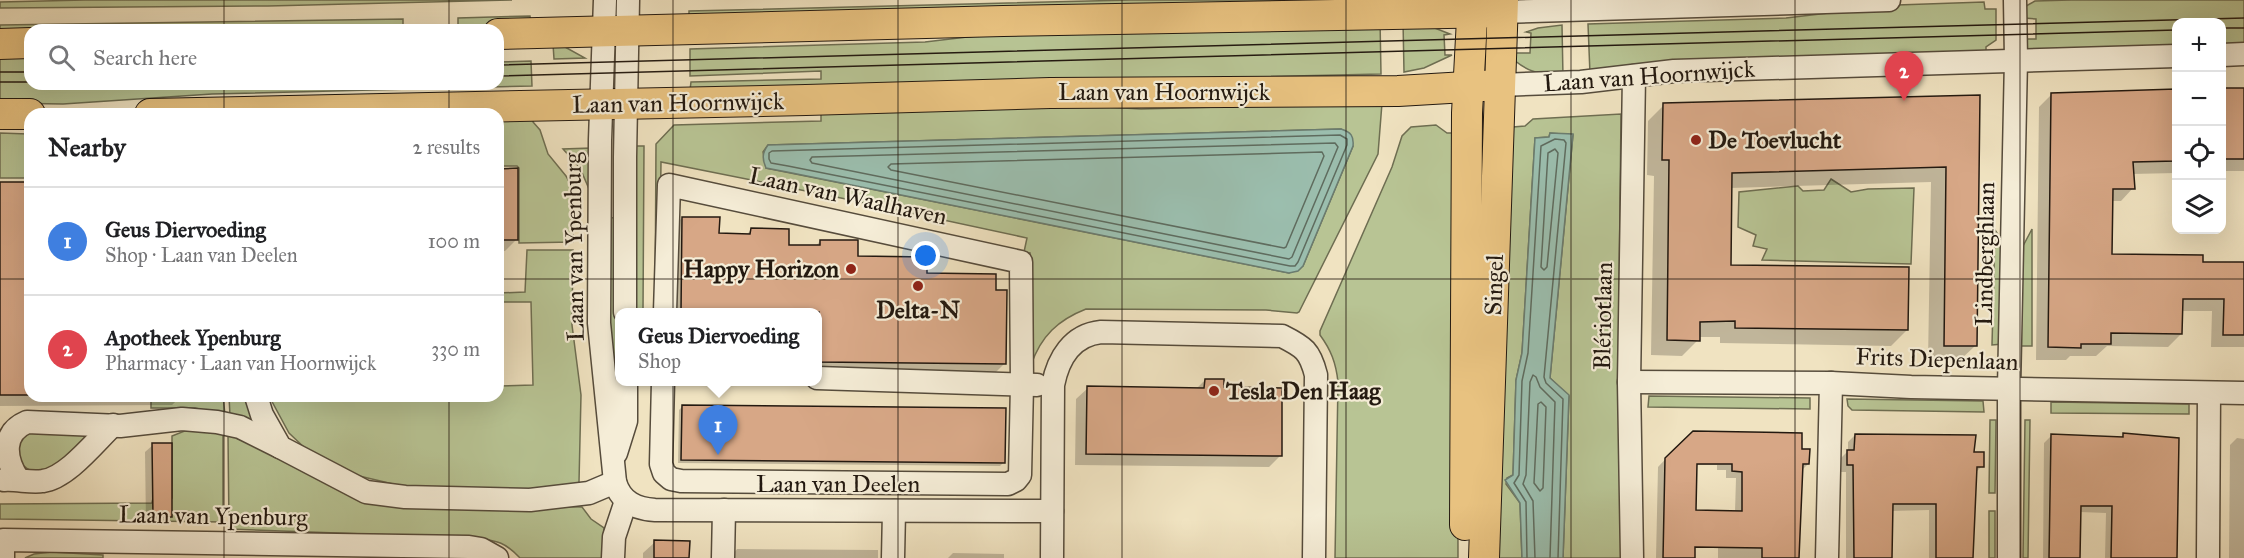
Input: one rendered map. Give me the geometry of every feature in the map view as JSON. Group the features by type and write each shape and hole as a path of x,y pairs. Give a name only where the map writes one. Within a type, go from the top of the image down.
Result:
{"main road":[{"path":"1398,13 1428,0"},
{"path":"504,34 1398,13 1503,6"},
{"name":"Singel","path":"1484,558 1503,6"},
{"name":"Singel","path":"1466,558 1464,480 1468,87 1473,7"},
{"path":"0,44 24,43"},
{"name":"Laan van Hoornwijck","path":"428,108 1050,93 1379,91 1500,85"},
{"path":"0,114 24,114"}],"street":[{"path":"605,0 616,30"},
{"path":"614,104 616,30 628,0"},
{"path":"1503,6 1889,0"},
{"name":"Lindberghlaan","path":"2009,558 2009,388 2016,59 2015,0"},
{"path":"2226,55 2244,54"},
{"name":"Laan van Hoornwijck","path":"1500,85 1581,82 1674,71 2172,56"},
{"name":"Blériotlaan","path":"1632,558 1629,382 1634,76"},
{"name":"Laan van Ypenburg","path":"614,104 625,308"},
{"name":"Laan van Ypenburg","path":"614,104 600,140 599,323 618,481"},
{"path":"2001,149 1999,213 2012,236 2028,214 2030,148"},
{"name":"Laan van Waalhaven","path":"663,386 661,464 663,473 681,481 1008,484 1020,475 1021,262 669,185 665,308"},
{"path":"1052,558 1053,385 1058,365 1069,347 1090,333 1282,336 1301,345 1312,357 1316,375 1314,558"},
{"path":"822,378 1053,385"},
{"name":"Frits Diepenlaan","path":"1629,382 1831,382 1911,387 2244,393"},
{"path":"1827,558 1831,382"},
{"name":"Laan van Ypenburg","path":"613,558 618,481 626,421 626,386"},
{"path":"2208,558 2209,393"},
{"path":"258,402 262,415 280,447"},
{"path":"113,425 56,477 42,482 7,474 8,441 15,429 27,422 113,425 182,419 218,422 240,427 366,492 405,497 530,500 589,493 618,481"},
{"name":"Laan van Deelen","path":"618,481 640,509 1052,511"},
{"path":"723,558 724,510"},
{"path":"893,558 894,511"},
{"name":"Laan van Ypenburg","path":"2,546 314,552 421,552 469,547 481,549 497,558"}],"shaded area":[{"path":"512,0 268,6 0,8 0,2"},
{"path":"1130,0 1353,0 689,20 689,11"},
{"path":"2244,0 2244,49 2226,49 2226,18 2172,18 2172,51 2028,51 2025,39 2036,39 2036,19 2024,18 2026,6 2035,1"},
{"path":"1984,2 1985,9 1996,9 1996,40 1986,47 1986,56 1590,74 1588,24 1786,18 1897,5"},
{"path":"530,16 531,23 458,24 458,18"},
{"path":"403,19 403,24 67,24"},
{"path":"1380,20 1381,74 690,90 691,82 821,79 821,71 690,76 690,49 925,42 1034,29"},
{"path":"1403,21 1427,25 1450,34 1444,35 1445,55 1452,55 1424,68 1404,72"},
{"path":"0,25 24,25 24,31 0,33"},
{"path":"1562,25 1563,77 1532,71 1519,64 1507,53 1530,53 1531,33 1526,32"},
{"path":"553,44 565,47 585,58 554,59"},
{"path":"0,52 24,52 24,90 372,90 212,94 63,104 0,103"},
{"path":"531,61 532,86 504,87 504,62"},
{"path":"1035,103 1141,109 1382,103 1378,154 1299,312 1086,309 1067,318 1045,337 1031,365 1029,360 1030,253 1024,252 1027,238 661,162 659,308 655,308 656,144 674,125 821,121 821,108","holes":["1341,129 1353,146 1303,266 1289,273 766,168 763,152 768,145"]},
{"path":"1621,114 1618,382 1622,558 1563,558 1569,396 1550,378 1573,135 1550,133 1549,137 1535,138 1522,353 1516,380 1513,475 1507,478 1506,484 1520,503 1522,558 1489,558 1513,127 1525,126 1533,119"},
{"path":"533,115 533,122 540,130 548,154 573,188 573,242 519,243 519,168 504,166 504,116"},
{"path":"1436,125 1447,133 1457,133 1458,558 1335,558 1338,382 1332,357 1320,331 1392,167 1402,136 1411,127"},
{"path":"0,133 24,134 24,178 0,178"},
{"path":"635,146 644,146 643,308 633,308"},
{"path":"591,148 589,189 580,168 563,149"},
{"path":"1831,179 1851,192 1868,189 1914,188 1911,264 1762,260 1767,249 1753,246 1756,235 1738,227 1739,192 1798,186 1803,191 1824,190"},
{"path":"606,217 614,218 615,380 611,369"},
{"path":"2032,229 2032,346 2020,346 2022,248"},
{"path":"1995,230 2006,247 2003,344 1992,345"},
{"path":"527,250 573,250 572,325 581,395 579,482 570,489 410,488 355,475 308,451 289,433 272,402 504,402 504,386 533,385 531,302 504,302 504,293 525,292"},
{"path":"1649,396 1810,398 1810,409 1648,407"},
{"path":"1847,399 1983,401 1984,412 1852,410 1848,406"},
{"path":"151,402 224,402 225,415 195,408 151,408"},
{"path":"229,402 254,402 263,423 230,416"},
{"path":"2051,402 2189,404 2189,414 2051,413"},
{"path":"1990,420 1996,420 1995,493 1989,493"},
{"path":"2025,420 2030,420 2028,558 2023,558"},
{"path":"93,429 62,461 42,471 33,471 24,466 16,449 23,435 38,430"},
{"path":"187,430 223,434 223,522 0,519 0,504 152,503 153,498 172,498 172,436"},
{"path":"228,434 374,502 582,507 591,519 604,528 603,558 520,558 500,543 475,538 229,529"},
{"path":"1989,511 1995,511 1995,558 1989,558"},
{"path":"52,552 103,555 103,558 25,558 34,554"}],"water":[{"path":"1341,129 1351,135 1353,146 1303,266 1298,271 1289,273 766,168 763,159 768,145"},
{"path":"1550,133 1573,134 1550,378 1569,395 1563,558 1522,558 1520,503 1505,480 1513,475 1516,380 1522,353 1535,138 1549,137"}],"building":[{"path":"2226,88 2244,88 2244,159 2226,159"},
{"path":"2172,89 2172,161 2133,162 2135,189 2113,189 2112,254 2203,255 2203,262 2244,262 2244,335 2223,335 2224,299 2183,299 2182,334 2111,333 2111,344 2081,344 2081,348 2048,347 2051,93"},
{"path":"1980,95 1977,346 1944,346 1946,167 1732,173 1731,265 1909,267 1908,330 1735,328 1735,321 1700,322 1700,341 1667,340 1669,160 1662,160 1663,103"},
{"path":"518,168 518,240 504,240 504,169"},
{"path":"0,182 24,182 24,395 0,395"},
{"path":"682,217 720,217 719,233 750,234 751,228 789,229 789,245 820,245 820,240 858,240 858,256 927,257 927,273 996,274 996,290 1007,290 1006,364 822,362 822,308 681,308"},
{"path":"1205,379 1224,379 1224,387 1282,388 1282,456 1086,454 1087,386 1204,388"},
{"path":"682,405 1006,408 1005,463 681,460"},
{"path":"1693,431 1802,433 1802,449 1810,449 1809,464 1803,464 1799,558 1762,558 1762,548 1695,547 1695,558 1663,558 1665,458","holes":["1697,464 1732,464 1732,471 1742,472 1742,511 1696,510"]},
{"path":"2123,433 2179,438 2177,558 2111,558 2112,506 2081,506 2080,558 2049,558 2051,434 2123,437"},
{"path":"1855,434 1976,435 1974,452 1984,452 1984,467 1977,467 1973,558 1936,558 1936,504 1893,504 1892,558 1854,558 1853,465 1847,465 1847,450 1854,450"},
{"path":"152,443 172,443 172,517 153,517"},
{"path":"654,540 690,541 689,558 654,558"}],"tram line":[{"path":"504,65 2244,18"},
{"path":"2226,28 2244,28"},
{"path":"504,76 2172,30"},
{"path":"0,72 24,72"},
{"path":"0,82 24,82"}],"place":[{"name":"Apotheek Ypenburg","path":"1904,101"},
{"name":"De Toevlucht","path":"1696,140"},
{"name":"Happy Horizon","path":"851,269"},
{"name":"Delta-N","path":"918,286"},
{"name":"Tesla Den Haag","path":"1214,391"},
{"name":"Geus Diervoeding","path":"718,455"}]}
